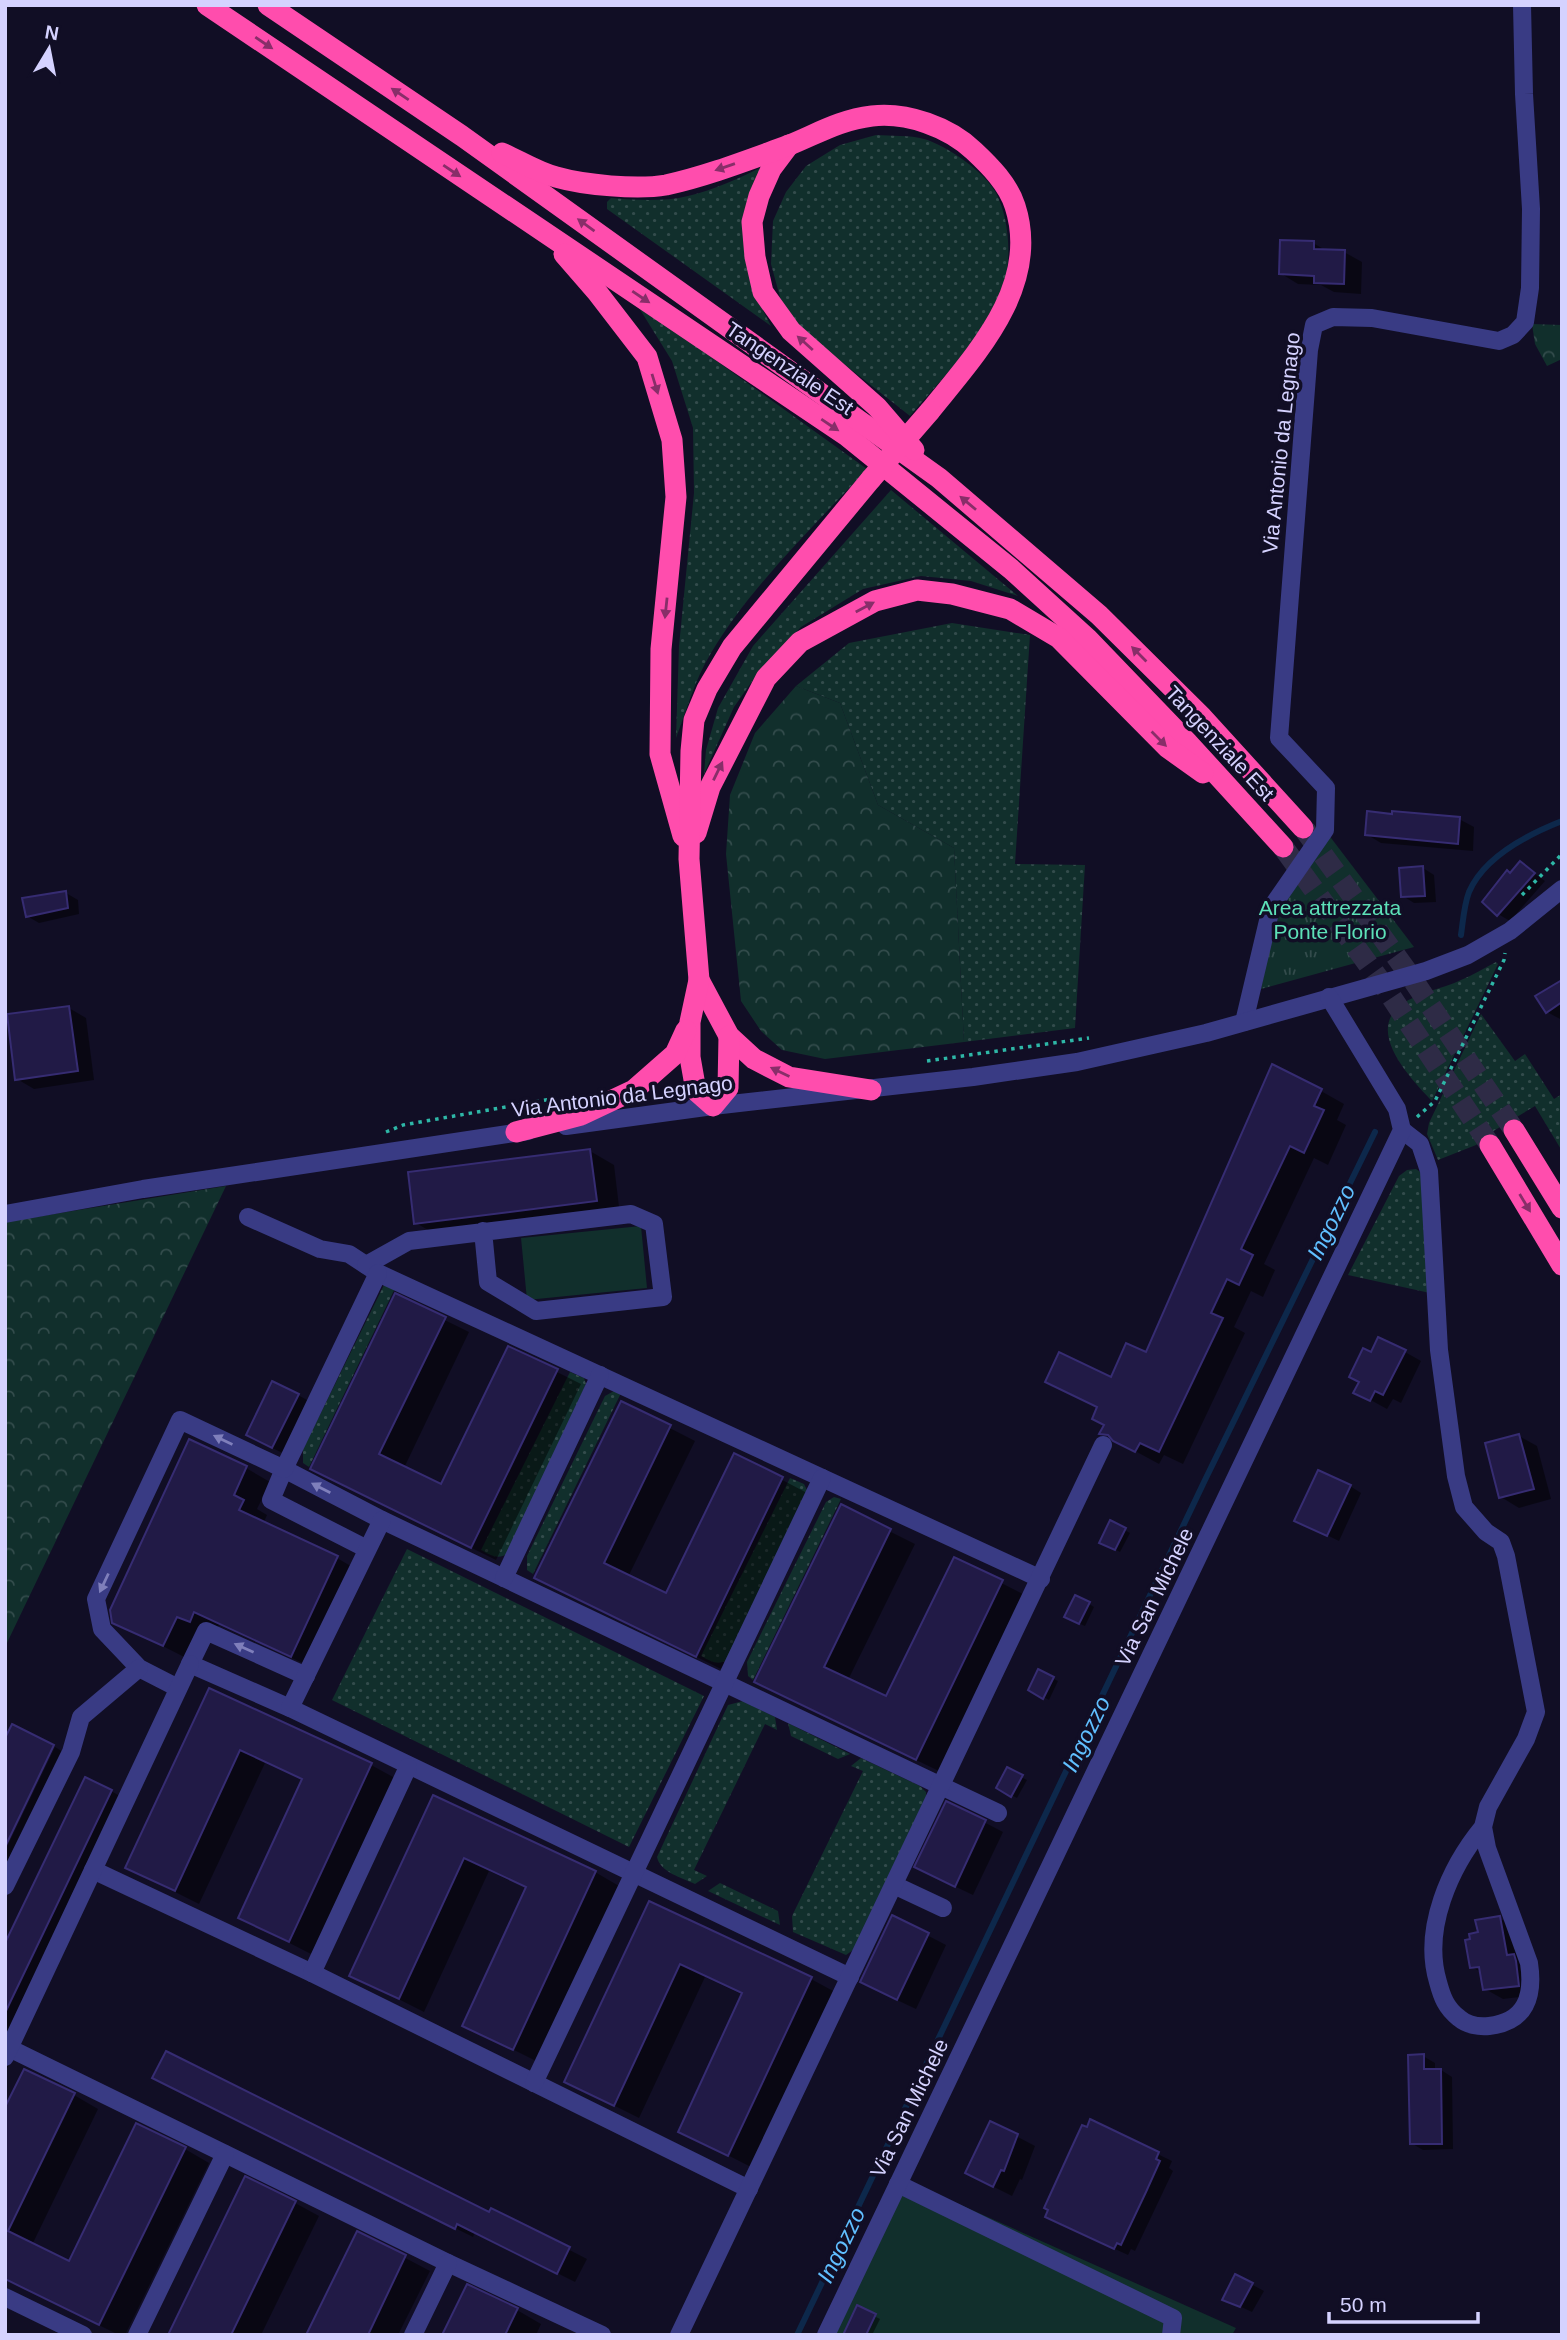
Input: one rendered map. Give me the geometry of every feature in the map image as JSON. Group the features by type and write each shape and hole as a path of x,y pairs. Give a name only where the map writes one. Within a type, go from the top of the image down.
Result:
{"highway":[{"name":"Tangenziale Est","path":"207,5 846,436 929,500 1088,639 1283,847"},
{"name":"Tangenziale Est","path":"268,5 462,136 939,478 1100,615 1202,718 1303,828"},
{"path":"462,136 555,177 607,186 664,185 789,145 834,124 874,116 917,119 962,140 995,171 1015,204 1020,239 1017,274 1005,307 984,343 732,647 707,689 694,720 689,859 699,980 690,1022 690,1057 696,1091 713,1106 728,1088 729,1036"},
{"path":"789,145 771,169 759,196 752,222 755,257 763,292 791,331 877,408 939,478"},
{"path":"544,231 597,292 647,357 673,440 676,498 661,649 660,754 689,859"},
{"path":"689,859 710,787 766,678 800,642 875,601 917,590 952,594 1010,609 1059,638 1168,748 1240,799"},
{"path":"699,980 729,1036 754,1059 789,1077 871,1090"},
{"path":"516,1132 581,1115 635,1090 675,1054 690,1022"},
{"path":"1514,1130 1562,1208"},
{"path":"1490,1145 1562,1265"}],"street":[{"name":"Via Antonio da Legnago","path":"1244,1022 1270,908 1325,830 1326,788 1279,738 1309,349 1314,325 1333,317 1372,318 1499,341 1513,335 1525,321 1530,288 1531,209 1522,5"},
{"name":"Via Antonio da Legnago","path":"5,1213 516,1132 713,1106 871,1090 1077,1062 1206,1033 1426,971 1468,955 1510,931 1562,889"},
{"path":"1329,997 1397,1109 1402,1130 1420,1144 1429,1171 1438,1350 1456,1476 1464,1507 1486,1532 1500,1542 1506,1556 1536,1712 1527,1740 1488,1807 1483,1827 1487,1848 1529,1963 1529,1998 1521,2012 1511,2021 1478,2026 1460,2020 1444,2003 1435,1972 1433,1940 1444,1895 1468,1845 1483,1827"},
{"name":"Via San Michele","path":"826,2335 1402,1130"},
{"path":"367,1549 271,1500 372,1269 409,1241 483,1231 631,1214 654,1224 663,1297 536,1311 488,1282 483,1231"},
{"path":"248,1217 320,1249 349,1254 372,1269 1041,1579"},
{"path":"505,1578 600,1375"},
{"path":"178,1688 139,1668 103,1629 96,1599 180,1420 284,1469 382,1520 998,1813"},
{"path":"679,2335 703,2265 749,2189 1103,1445"},
{"path":"534,2082 822,1478"},
{"path":"290,1708 382,1520"},
{"path":"306,1675 206,1631 7,2052 602,2335"},
{"path":"190,1664 290,1708 850,1977"},
{"path":"5,1886 71,1752 81,1717 139,1668"},
{"path":"312,1973 408,1767"},
{"path":"93,1870 312,1973 749,2189"},
{"path":"894,1885 943,1908"},
{"path":"137,2335 225,2154"},
{"path":"898,2184 1173,2318 1171,2335"},
{"path":"413,2335 448,2263"},
{"path":"5,2297 83,2335"}],"path":[{"path":"1402,1130 1436,1101 1504,960 1506,946"}],"green space":[{"path":"876,135 924,139 964,160 996,193 1008,234 1008,265 1002,294 996,307 968,349 910,416 806,334 781,301 771,264 773,221 786,192 806,166 840,145"},
{"path":"775,161 759,188 756,297 771,326 607,209 607,202 611,198 659,200 699,193"},
{"path":"636,303 867,469 784,557 727,628 700,673 676,738 679,646 694,493 693,428 672,361"},
{"path":"1532,324 1562,325 1562,359 1547,366 1535,344"},
{"path":"891,490 1018,596 971,581 921,576 863,589 801,627 760,670 734,707 704,774 706,750 718,708 753,646"},
{"path":"952,623 1030,635 1015,864 1085,865 1075,1028 964,1042 954,848 878,805 840,703 796,686 849,643"},
{"path":"796,686 840,703 878,805 954,848 964,1042 825,1059 782,1050 761,1031 741,1001 726,854 730,795 755,733"},
{"name":"Area attrezzata Ponte Florio","path":"1328,834 1414,947 1261,989 1276,914"},
{"path":"1496,962 1498,964 1432,1101 1404,1069 1396,1055 1388,1028 1391,1016 1408,1001 1461,980"},
{"path":"1481,1014 1515,1061 1525,1054 1554,1099 1562,1094 1562,1151 1535,1106 1476,1145 1438,1160 1427,1134 1429,1123"},
{"path":"1416,1169 1423,1174 1430,1293 1348,1275 1399,1176 1407,1170"},
{"path":"226,1186 5,1647 5,1222"},
{"path":"641,1226 647,1288 527,1300 521,1238"},
{"path":"384,1285 396,1286 309,1467 303,1463 303,1449"},
{"path":"570,1372 584,1378 586,1384 509,1553 498,1557 488,1554 481,1550"},
{"path":"614,1391 621,1393 533,1574 527,1570 527,1556 605,1396"},
{"path":"790,1478 804,1484 807,1490 729,1659 718,1663 708,1660 701,1656"},
{"path":"834,1497 841,1499 753,1680 748,1676 747,1662 826,1502"},
{"path":"407,1549 704,1696 629,1847 332,1700"},
{"path":"743,1701 775,1717 777,1730 765,1724 694,1870 707,1876 695,1884 667,1871 657,1857 728,1705"},
{"path":"788,1723 850,1754 838,1759 791,1736"},
{"path":"861,1758 920,1786 926,1792 926,1799 856,1948 846,1955 793,1932 792,1916 863,1771 851,1766"},
{"path":"720,1883 778,1911 780,1925 708,1891"},
{"path":"898,2184 916,2185 1236,2328 1232,2335 834,2335"}],"building":[{"path":"1280,240 1314,241 1314,249 1345,250 1344,284 1314,283 1314,276 1279,274"},
{"path":"1367,811 1460,817 1458,844 1365,835"},
{"path":"1520,861 1535,873 1497,916 1482,902 1507,870 1510,873"},
{"path":"1423,866 1425,896 1401,897 1399,868"},
{"path":"66,891 68,908 26,917 22,898"},
{"path":"1562,980 1562,1002 1546,1013 1535,996"},
{"path":"69,1006 78,1071 15,1080 7,1014"},
{"path":"1272,1064 1322,1089 1314,1106 1324,1110 1304,1153 1290,1146 1241,1249 1253,1255 1239,1285 1227,1279 1211,1313 1223,1318 1159,1452 1140,1443 1135,1452 1113,1441 1108,1435 1099,1434 1104,1425 1092,1419 1097,1407 1045,1382 1059,1352 1111,1377 1126,1343 1146,1352"},
{"path":"590,1149 597,1201 414,1224 408,1172"},
{"path":"395,1293 446,1317 379,1454 441,1484 508,1346 558,1369 471,1548 310,1469"},
{"path":"1378,1337 1406,1350 1383,1395 1375,1391 1370,1401 1353,1393 1359,1382 1349,1377 1363,1348 1371,1352"},
{"path":"272,1381 299,1394 272,1448 246,1435"},
{"path":"621,1401 671,1425 604,1563 666,1593 734,1453 783,1477 696,1657 534,1578"},
{"path":"1519,1434 1534,1489 1499,1498 1485,1443"},
{"path":"189,1439 247,1466 234,1495 244,1500 239,1510 338,1556 291,1657 194,1612 190,1622 177,1617 163,1646 112,1623 110,1610"},
{"path":"1318,1470 1351,1485 1327,1536 1294,1521"},
{"path":"841,1504 891,1529 824,1667 886,1696 954,1557 1003,1580 916,1760 754,1682"},
{"path":"1110,1520 1126,1528 1115,1550 1099,1543"},
{"path":"1075,1595 1090,1602 1079,1624 1064,1617"},
{"path":"1038,1669 1054,1677 1043,1699 1028,1690"},
{"path":"209,1688 372,1763 289,1942 238,1918 302,1779 240,1750 175,1891 125,1868"},
{"path":"12,1724 54,1745 5,1847 5,1738"},
{"path":"1007,1767 1023,1775 1011,1797 996,1788"},
{"path":"85,1777 112,1790 5,2013 5,1943"},
{"path":"433,1795 596,1871 513,2050 462,2026 526,1887 464,1858 399,1999 349,1976"},
{"path":"946,1801 986,1820 955,1887 914,1867"},
{"path":"649,1901 812,1977 728,2156 678,2132 742,1993 680,1964 614,2106 564,2082"},
{"path":"892,1915 929,1933 897,2000 860,1982"},
{"path":"1500,1916 1507,1955 1514,1954 1516,1961 1519,1986 1483,1990 1479,1967 1470,1968 1465,1940 1470,1939 1469,1934 1478,1932 1475,1920"},
{"path":"166,2051 489,2212 491,2208 570,2247 557,2274 457,2224 455,2229 152,2078"},
{"path":"1424,2054 1424,2069 1441,2069 1442,2144 1410,2144 1408,2055"},
{"path":"24,2069 75,2093 8,2231 69,2261 136,2123 186,2147 99,2325 5,2279 5,2107"},
{"path":"1090,2119 1159,2152 1156,2159 1160,2161 1146,2192 1121,2245 1117,2243 1114,2249 1045,2217 1048,2210 1044,2208 1070,2151 1082,2125 1087,2127"},
{"path":"990,2121 1018,2134 1004,2171 1001,2170 993,2187 965,2173"},
{"path":"245,2176 296,2201 231,2335 168,2335"},
{"path":"357,2231 406,2255 368,2335 306,2335"},
{"path":"1235,2274 1253,2283 1240,2307 1222,2300"},
{"path":"467,2284 518,2308 505,2335 442,2335"},
{"path":"857,2305 876,2314 866,2335 843,2335"}],"waterway":[{"path":"1461,935 1469,892 1485,868 1522,840 1562,821"},
{"name":"Ingozzo","path":"797,2335 1205,1480 1375,1132"}],"tunnel":[{"path":"1305,830 1411,977 1514,1130"},
{"path":"1283,847 1384,986 1490,1145"}]}
